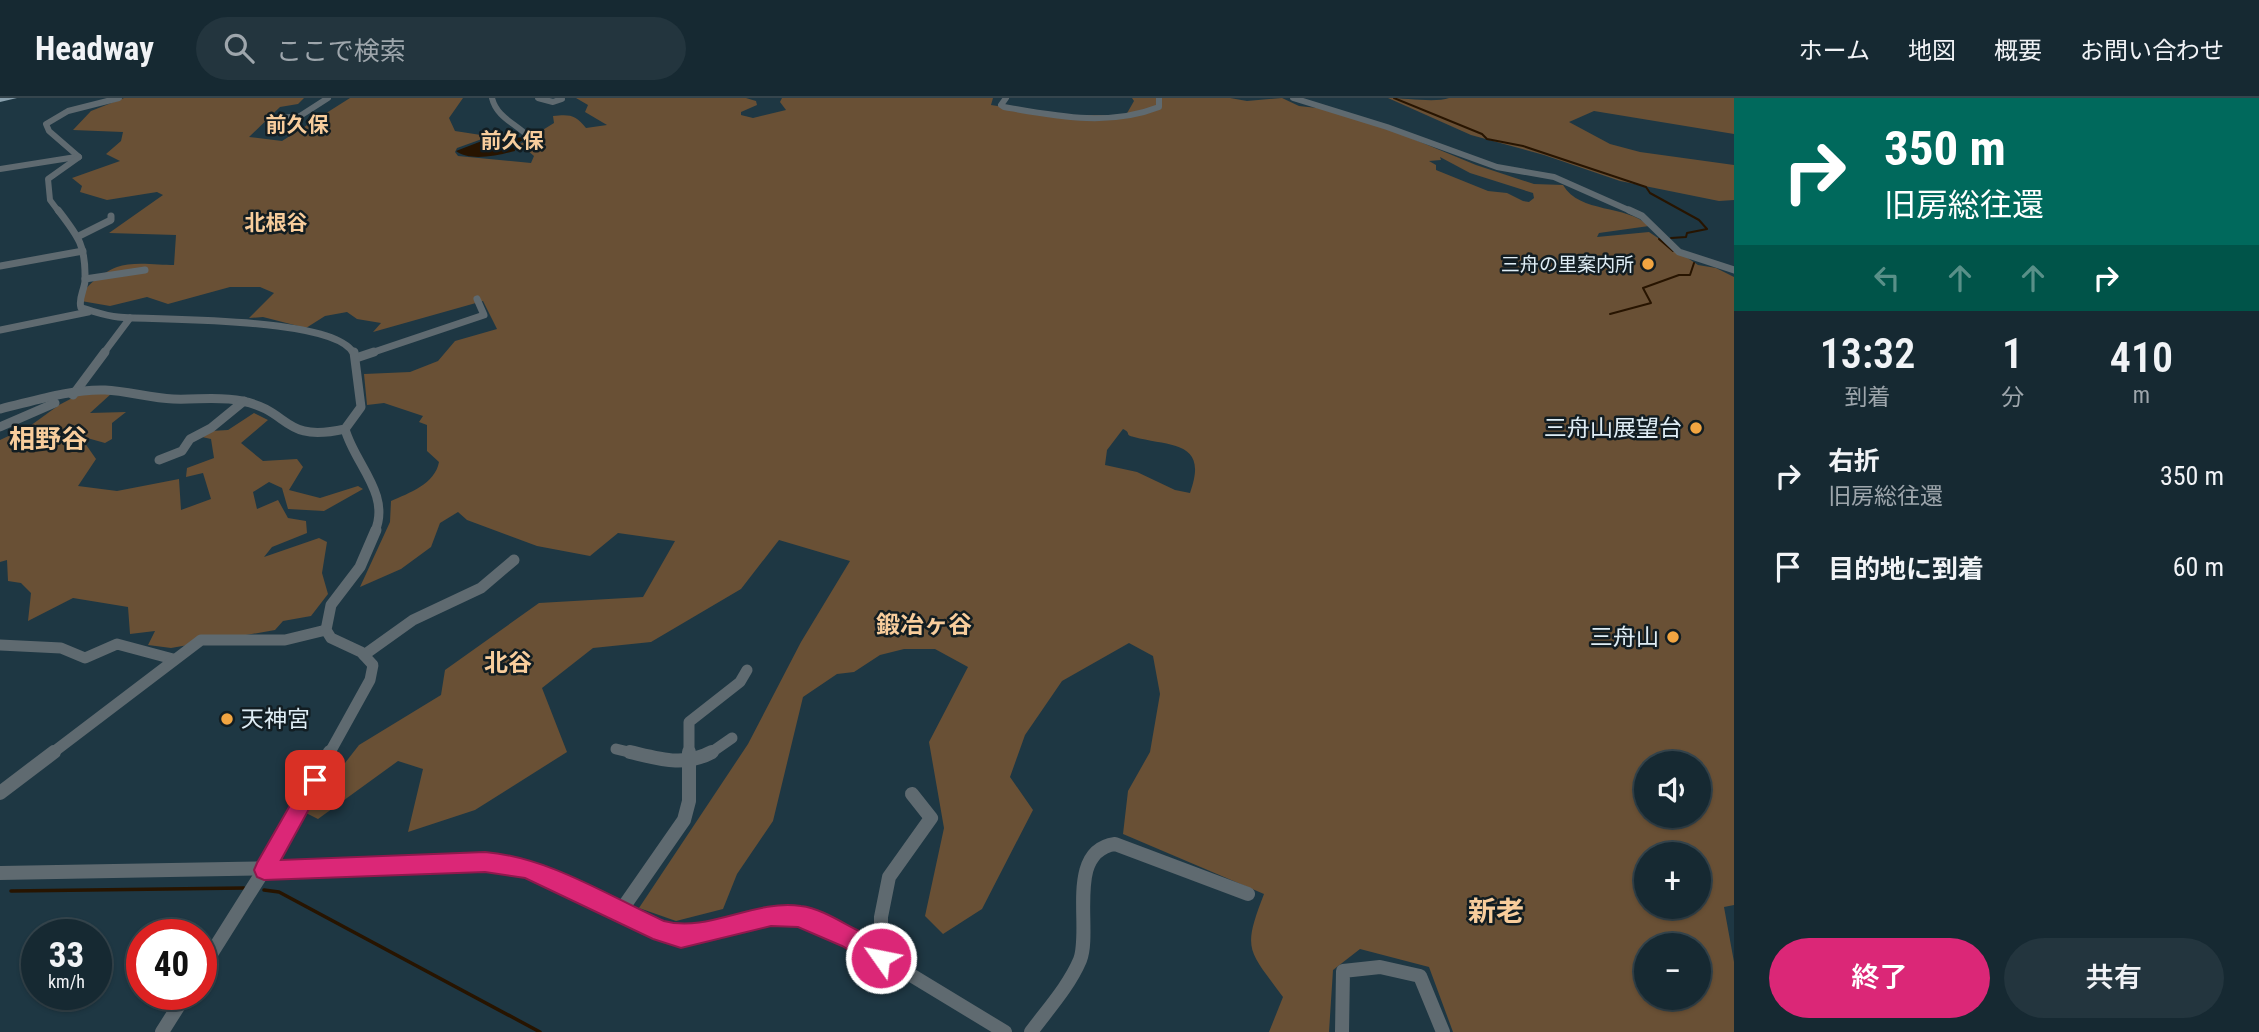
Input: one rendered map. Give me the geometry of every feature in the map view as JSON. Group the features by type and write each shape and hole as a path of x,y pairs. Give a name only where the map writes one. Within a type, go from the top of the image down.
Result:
{"main road":[{"path":"0,100 14,98"}],"street":[{"path":"79,157 49,131 46,124 68,111 119,98"},
{"path":"281,118 287,115 300,116 328,98"},
{"path":"492,98 492,104 510,125 531,136 536,149"},
{"path":"538,98 553,103 562,99"},
{"path":"1006,98 1001,105 1004,107 1094,118 1141,114 1159,107 1159,98"},
{"path":"1293,98 1387,127 1494,166 1555,177 1642,216 1679,252 1734,270"},
{"path":"0,169 79,157"},
{"path":"79,157 48,179 50,200 59,215 79,236 85,279 79,303 88,312"},
{"path":"79,236 99,228 111,220 111,216"},
{"path":"0,267 83,251"},
{"path":"85,279 145,270"},
{"path":"356,358 484,315 477,299"},
{"path":"0,330 88,312 130,318 229,321 333,336 349,345 356,358 361,407 345,429 323,435 303,435 272,413 244,401 139,397 112,389 75,392 0,409"},
{"path":"0,427 75,392 130,318"},
{"path":"159,460 183,451 190,439 211,428 244,401"},
{"path":"217,945 264,870 370,680 373,665 364,655 331,638 326,630 331,605 360,567 378,524 377,492 349,444 345,429"},
{"path":"364,655 414,620 481,588 514,560"},
{"path":"0,793 201,640 285,640 326,630"},
{"path":"0,645 61,648 85,658 117,644 173,659"},
{"path":"620,912 684,820 689,801 689,722 740,682 747,670"},
{"path":"616,749 690,764 715,751 732,738"},
{"path":"881,958 881,917 889,877 929,825 931,818 912,794"},
{"path":"1031,1032 1078,964 1083,948 1080,889 1084,873 1108,845 1115,845 1248,894"},
{"path":"0,873 264,870 485,862 508,864 528,868 620,912 681,937 771,915 810,918 850,938 1005,1032"},
{"path":"1342,1032 1343,971 1380,967 1420,976 1443,1032"},
{"path":"162,1032 176,1010"}],"shaded area":[{"path":"124,98 304,98 298,104 280,107 249,137 282,141 350,98 463,98 449,118 455,131 481,135 482,139 457,148 455,152 458,156 531,163 534,156 520,144 554,123 553,116 572,116 586,128 607,125 585,112 588,105 576,98 746,98 756,101 757,105 741,112 741,115 753,118 786,110 780,102 782,98 993,98 991,105 1054,115 1126,115 1134,101 1132,98 1230,98 1247,101 1282,98 1299,106 1326,109 1389,129 1476,165 1534,184 1563,185 1580,201 1639,219 1649,226 1599,233 1597,237 1649,232 1698,265 1716,268 1734,277 1734,905 1724,907 1734,962 1734,1032 1453,1032 1429,967 1360,949 1333,970 1329,1032 1269,1032 1283,997 1262,969 1252,949 1253,927 1264,894 1123,834 1128,791 1150,752 1160,694 1153,656 1129,643 1062,681 1025,735 1010,777 1033,810 982,909 943,934 925,916 944,828 929,742 968,667 935,649 904,649 880,655 854,672 837,674 803,697 773,821 737,874 723,909 676,921 639,908 748,744 801,642 850,561 779,540 741,589 651,642 593,648 542,688 567,752 475,810 408,832 423,769 398,761 318,819 306,813 359,745 441,695 445,670 539,603 643,597 675,541 618,533 590,556 537,546 467,520 458,512 440,523 431,547 401,569 360,587 390,522 391,501 427,482 437,470 439,462 427,451 427,425 419,422 423,416 384,403 367,405 364,374 410,372 438,361 455,341 497,329 483,301 373,332 381,323 357,319 347,312 325,316 306,328 263,317 249,318 274,293 260,287 230,287 168,304 147,297 110,306 81,301 89,285 117,267 137,264 174,265 176,235 109,233 163,195 157,192 107,200 80,192 82,186 72,178 120,161 106,154 121,141 123,132 73,130 91,111","holes":["1440,157 1470,173 1533,193 1534,198 1529,202 1523,201 1507,193 1488,191 1436,170 1436,165 1429,161 1441,160","1123,429 1128,435 1173,445 1190,455 1195,476 1190,493 1175,490 1137,472 1105,465 1107,450"]},
{"path":"1388,98 1734,98 1734,134 1594,111 1569,122 1610,144 1640,152 1734,165 1734,200 1719,201 1620,181 1544,155 1471,135"},
{"path":"529,137 514,145 515,151 501,154 477,157 456,151 487,139"},
{"path":"112,393 90,413 126,412 112,423 112,439 105,443 80,436 96,459 78,486 117,491 179,479 181,510 211,499 203,473 186,477 187,468 214,458 211,439 202,437 211,431 228,430 254,413 268,420 241,443 263,461 297,459 303,467 289,490 320,498 358,486 363,489 324,511 288,509 282,488 269,482 253,492 257,509 278,500 288,518 306,521 307,533 272,547 264,557 319,538 327,542 322,573 328,594 311,616 283,621 275,630 171,648 148,645 155,631 130,634 128,607 73,598 28,621 31,593 21,583 8,581 7,560 0,562 0,440 30,426 80,394"}],"waterway":[{"path":"1394,98 1482,134 1487,139 1523,146 1646,187 1650,193 1699,220 1707,229 1687,233 1686,237 1671,238"},
{"path":"1659,239 1673,251"},
{"path":"1610,314 1651,303 1643,288 1679,275 1690,275 1694,263"},
{"path":"11,891 244,888"},
{"path":"264,890 279,892 540,1032"}],"place":[{"name":"三舟の里案内所","path":"1648,264"},
{"name":"三舟山展望台","path":"1696,428"},
{"name":"三舟山","path":"1673,637"},
{"name":"天神宮","path":"227,719"}],"district":[{"name":"前久保","path":"297,125"},
{"name":"前久保","path":"512,141"},
{"name":"北根谷","path":"276,223"},
{"name":"相野谷","path":"48,439"},
{"name":"鍛冶ヶ谷","path":"924,625"},
{"name":"北谷","path":"508,663"},
{"name":"新老","path":"1496,911"}],"route":[{"path":"315,780 264,870 485,862 508,864 528,868 661,931 681,937 771,915 789,915 810,918 850,938 881,958"}]}
